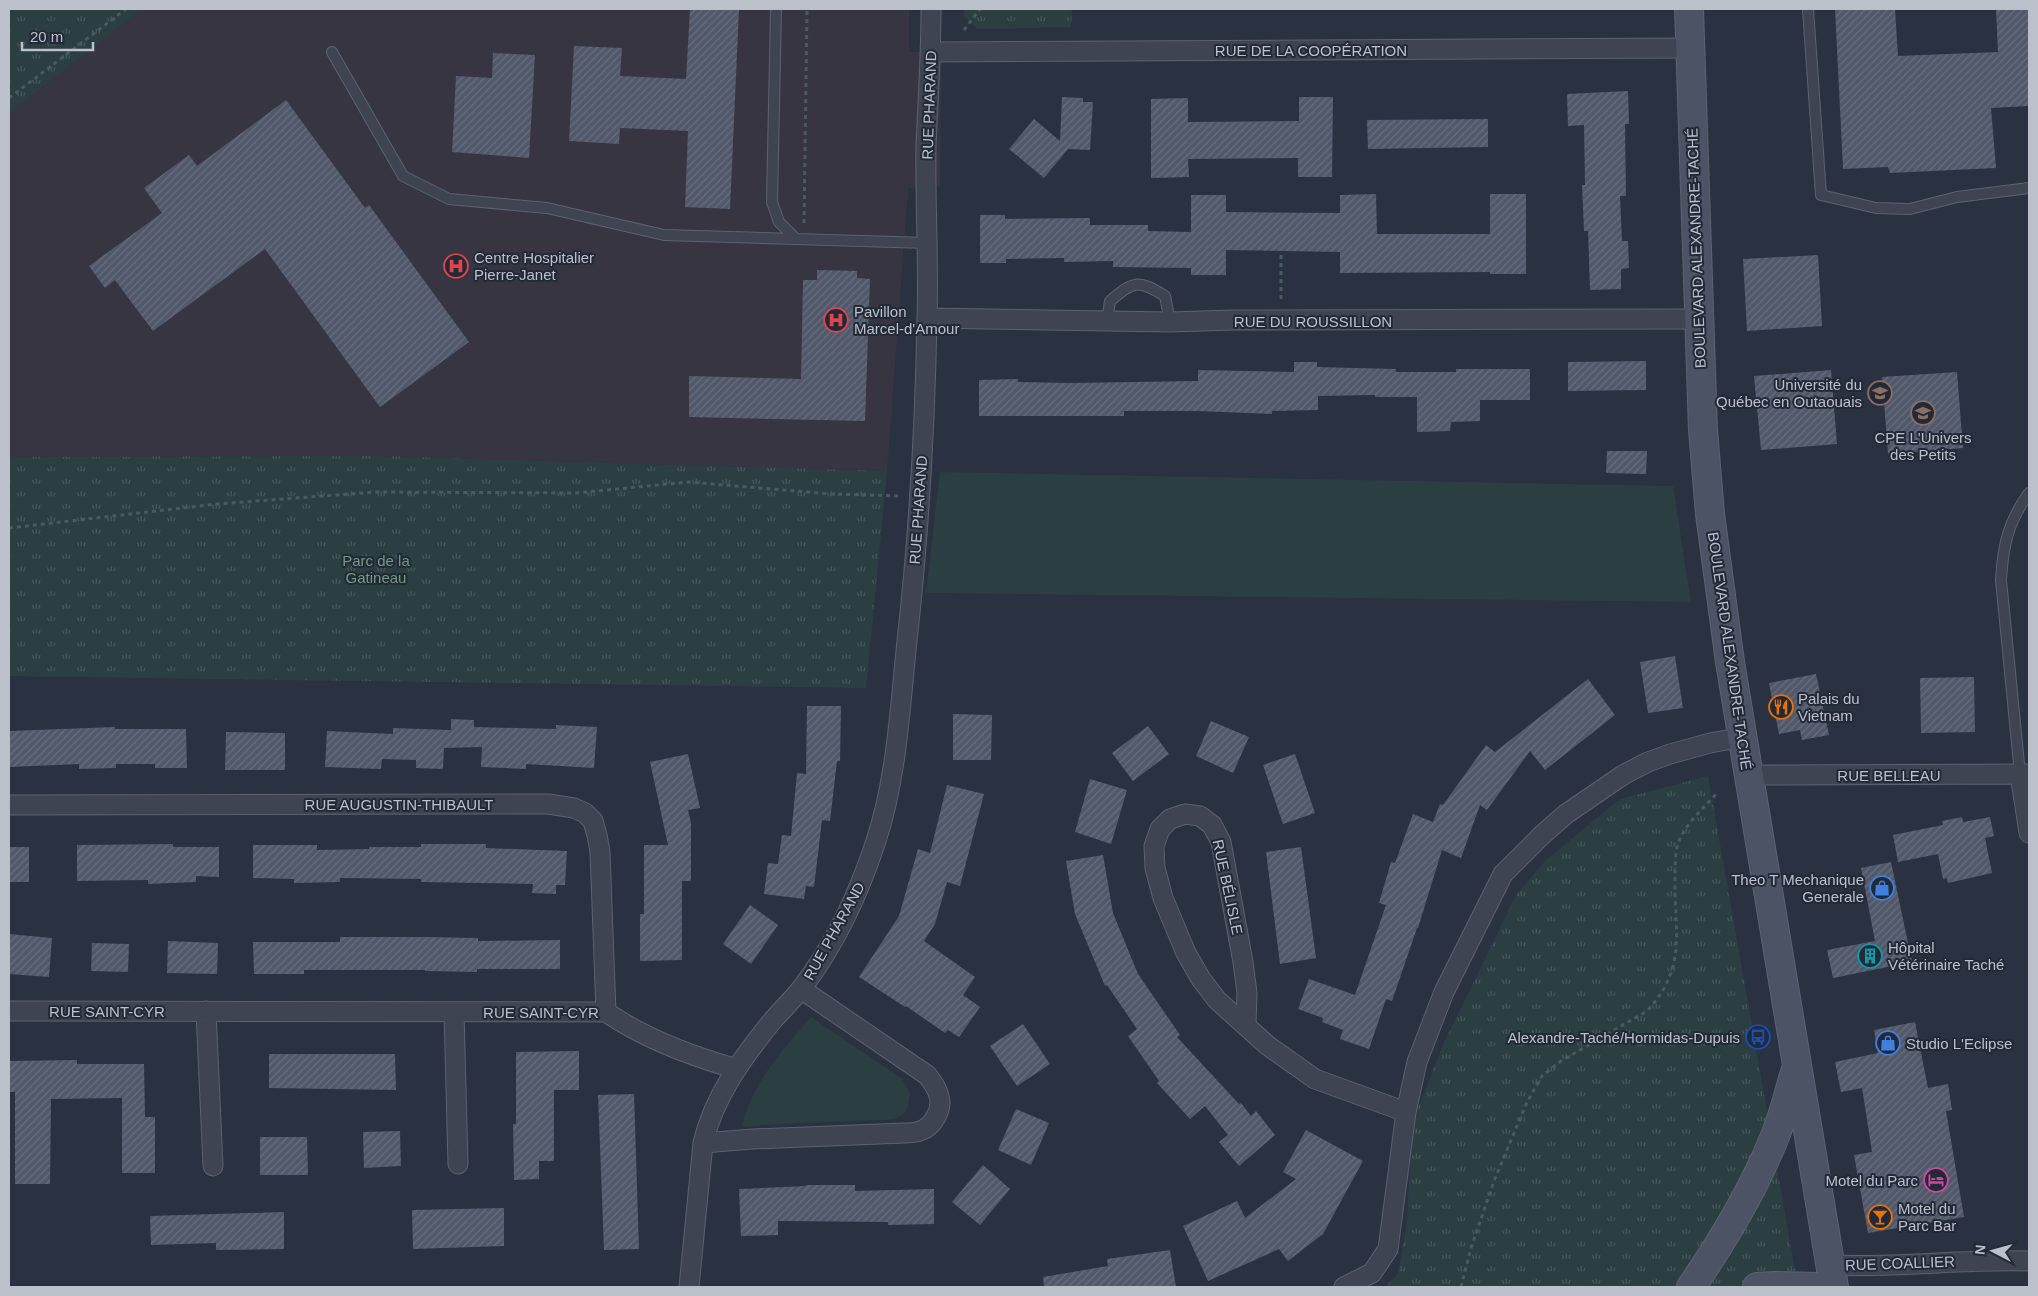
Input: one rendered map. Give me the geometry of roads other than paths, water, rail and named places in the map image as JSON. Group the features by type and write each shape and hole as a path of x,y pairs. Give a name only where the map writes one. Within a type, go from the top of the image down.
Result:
{"main road":[{"name":"BOULEVARD ALEXANDRE-TACHÉ","path":"1689,9 1698,319 1703,430 1710,514 1730,662 1796,1068 1828,1280"},
{"path":"1691,1287 1745,1197 1773,1141 1796,1068"},
{"path":"1757,1287 1828,1280"}],"street":[{"name":"RUE PHARAND","path":"689,1287 703,1143 708,1121 716,1103 736,1070 772,1022 801,989 836,933 864,880 885,807 895,754 921,496 927,318 926,146 931,52 931,9"},
{"name":"RUE DE LA COOPÉRATION","path":"931,52 1690,48"},
{"name":"RUE DU ROUSSILLON","path":"927,318 1170,322 1233,320 1698,319"},
{"path":"1344,1287 1372,1272 1388,1249 1406,1112 1417,1062 1444,992 1503,874 1566,814 1623,775 1648,762 1670,754 1710,743 1743,737"},
{"name":"RUE BELLEAU","path":"1748,774 2024,774"},
{"path":"2024,774 2029,833"},
{"name":"RUE AUGUSTIN-THIBAULT","path":"9,805 548,804 574,808 585,813 593,821 598,843 606,1012"},
{"name":"RUE BÉLISLE","path":"1246,1025 1247,993 1244,962 1221,842 1212,825 1200,816 1185,814 1170,819 1160,829 1154,846 1155,868 1163,898 1186,953 1201,979 1217,1000 1267,1045 1315,1079 1406,1112"},
{"name":"RUE PHARAND","path":"703,1143 921,1131 931,1125 938,1114 940,1098 935,1085 927,1075 801,989"},
{"name":"RUE SAINT-CYR","path":"9,1011 606,1012 628,1028 736,1070"},
{"path":"206,1011 213,1166"},
{"path":"454,1012 458,1164"},
{"name":"RUE COALLIER","path":"1828,1280 1854,1266 1984,1260 2029,1261"}],"lane":[{"path":"776,9 772,202 779,222 796,239"},
{"path":"1808,9 1821,195 1876,208 1910,209 1957,197 2029,188"},
{"path":"332,52 403,176 449,199 547,208 664,235 928,243"},
{"path":"1107,321 1110,301 1129,285 1148,285 1165,296 1170,322"},
{"path":"2024,774 2001,580 2002,550 2018,508 2029,493"}],"place":[{"name":"Centre Hospitalier Pierre-Janet","path":"456,266"},
{"name":"Pavillon Marcel-d'Amour","path":"836,320"},
{"name":"Université du Québec en Outaouais","path":"1880,393"},
{"name":"CPE L'Univers des Petits","path":"1923,413"},
{"name":"Palais du Vietnam","path":"1781,707"},
{"name":"Theo T Mechanique Generale","path":"1882,888"},
{"name":"Hôpital Vétérinaire Taché","path":"1870,956"},
{"name":"Alexandre-Taché/Hormidas-Dupuis","path":"1758,1037"},
{"name":"Studio L'Eclipse","path":"1888,1043"},
{"name":"Motel du Parc","path":"1936,1180"},
{"name":"Motel du Parc Bar","path":"1880,1217"}],"park label":[{"name":"Parc de la Gatineau","path":"376,568"}]}
